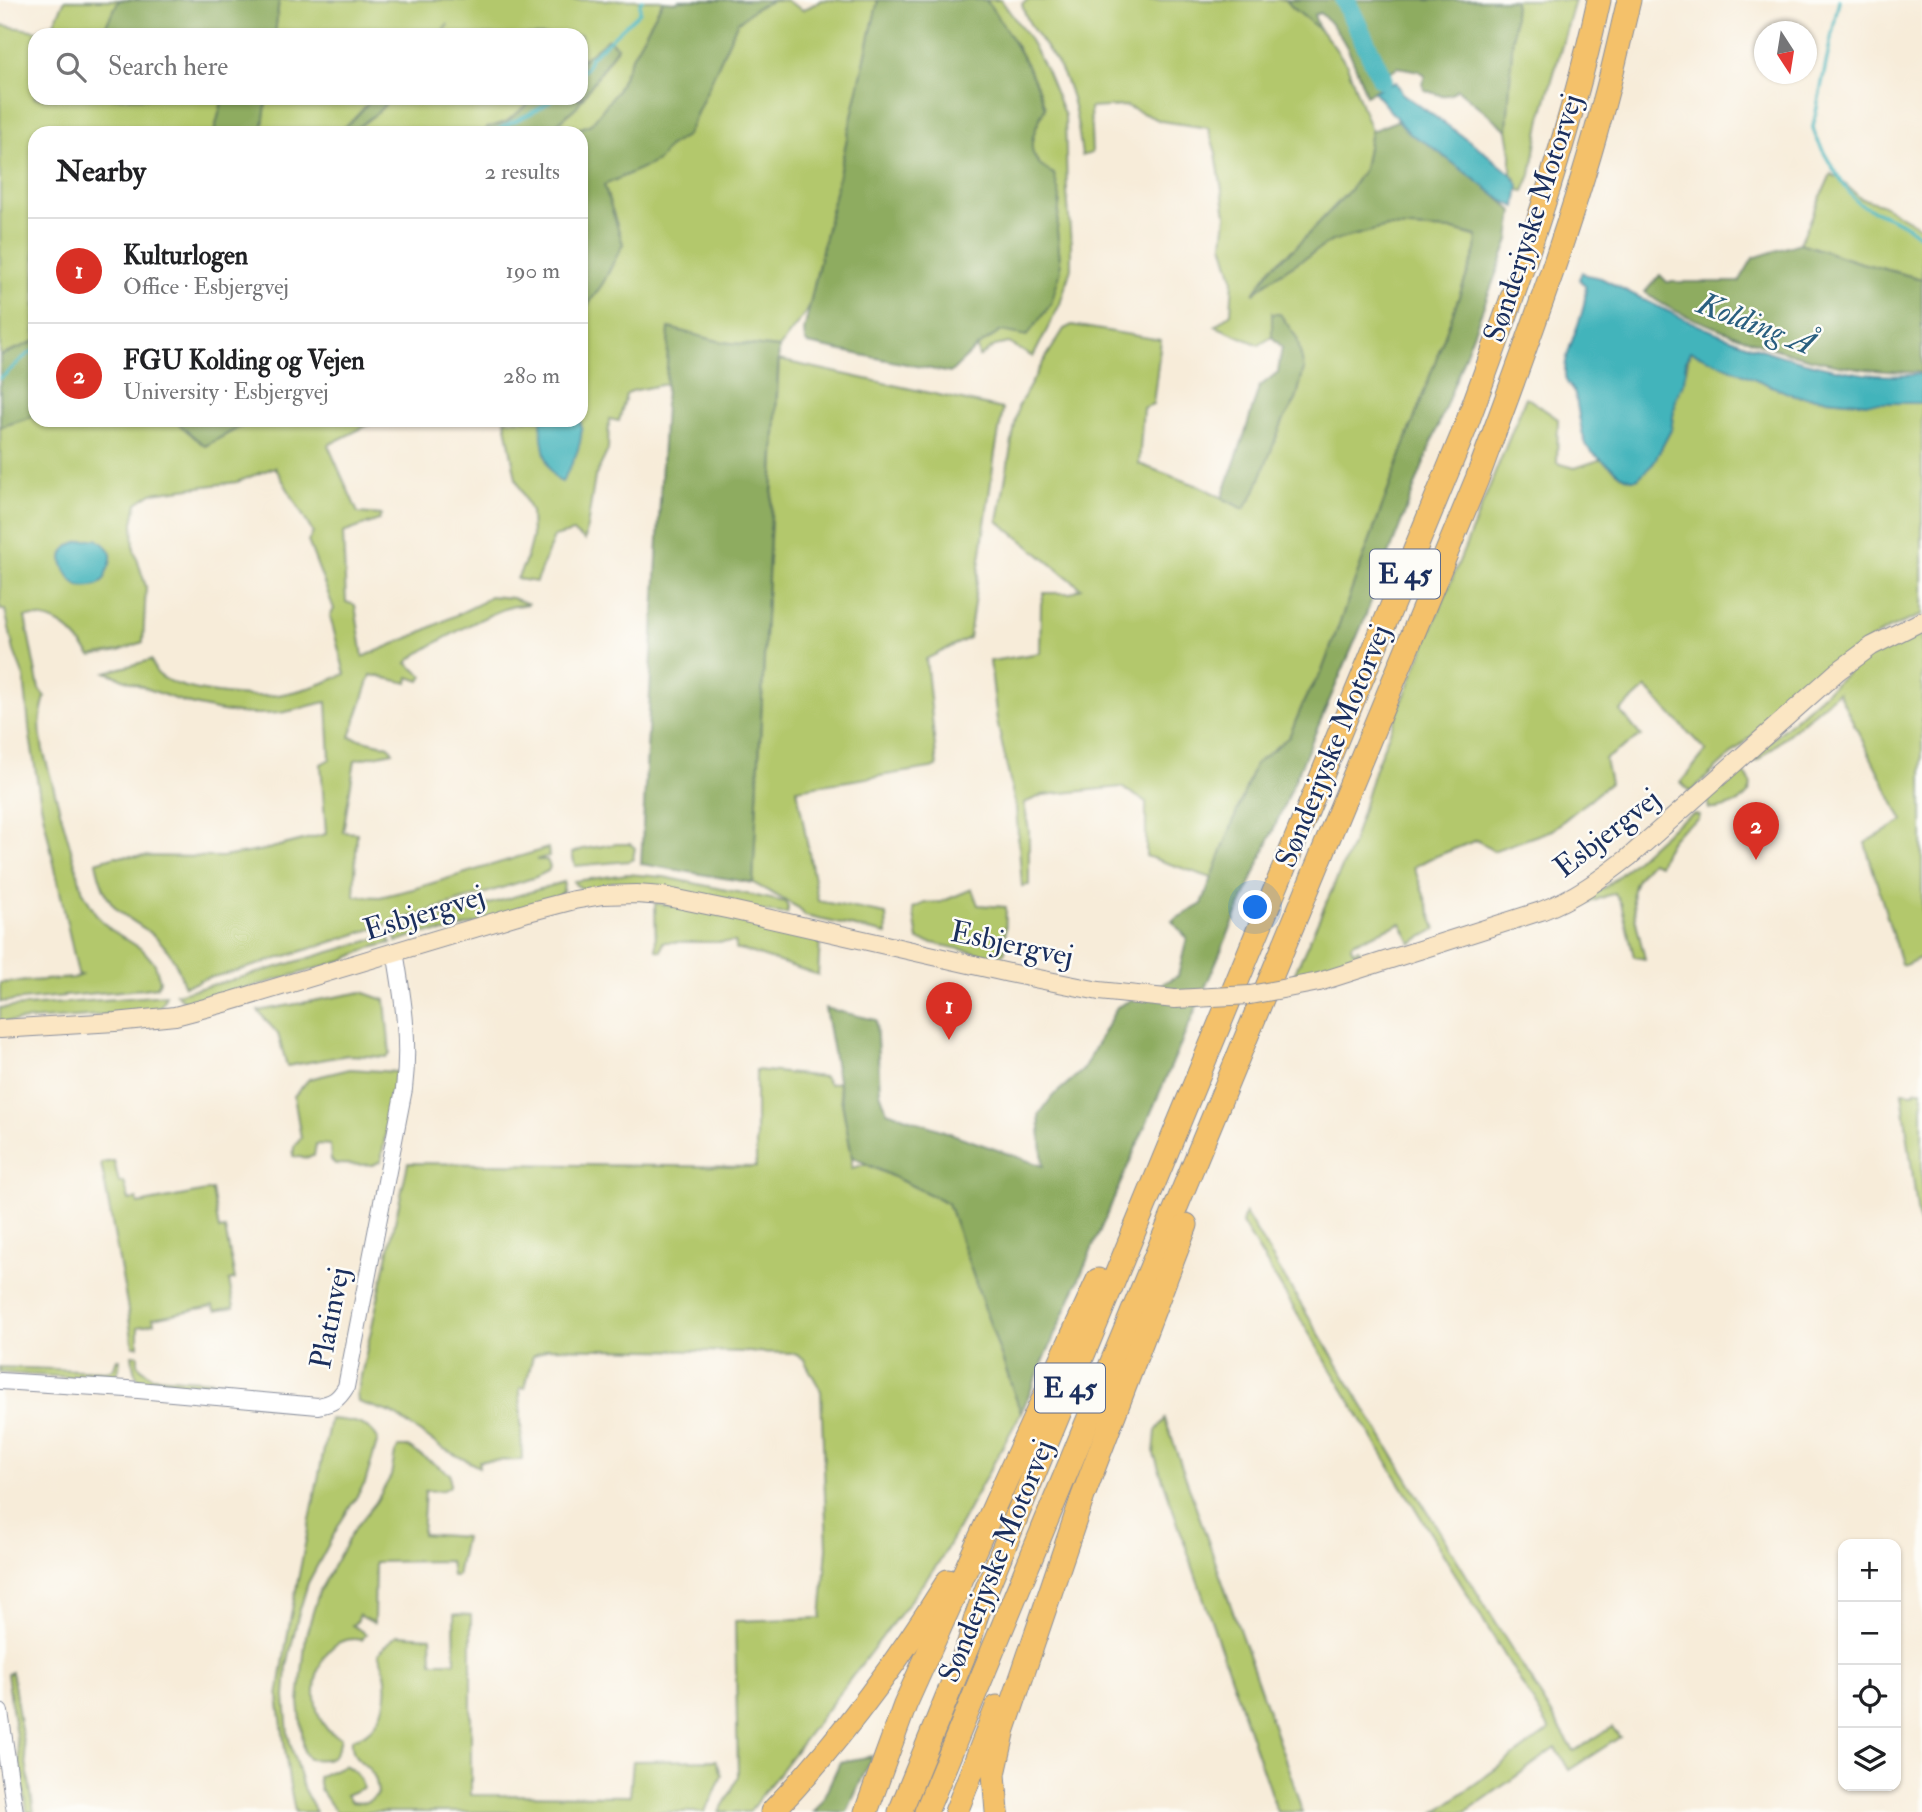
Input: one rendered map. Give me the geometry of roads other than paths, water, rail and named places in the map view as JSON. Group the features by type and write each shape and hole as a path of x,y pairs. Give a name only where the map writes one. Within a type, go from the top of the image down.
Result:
{"highway":[{"name":"Sønderjyske Motorvej","path":"900,1812 969,1643 987,1588 1468,419 1510,306 1556,164 1599,0"},
{"name":"Sønderjyske Motorvej","path":"926,1812 1477,479 1567,227 1605,99 1629,0"},
{"path":"997,1812 994,1774 1004,1729 1083,1496 1249,1057 1292,929"},
{"path":"866,1812 905,1705 1007,1478 1105,1265 1174,1134"},
{"path":"772,1812 838,1736 914,1635 1007,1478"},
{"path":"957,1812 1038,1600 1083,1496"}],"main road":[{"name":"Esbjergvej","path":"0,1029 176,1016 574,900 603,895 663,896 1099,991 1175,999 1250,995 1319,982 1541,911 1564,902 1595,884 1629,857 1838,671 1872,646 1922,621"}],"street":[{"name":"Platinvej","path":"0,1381 318,1406 332,1403 339,1398 346,1387 407,1064 405,1010 395,951"},
{"path":"0,1712 15,1812"}],"water":[{"path":"1396,82 1403,94 1511,174 1519,185 1516,207 1503,201 1428,144 1410,134 1373,91"},
{"path":"1582,272 1601,278 1700,326 1778,355 1863,374 1922,374 1922,403 1868,403 1795,396 1690,351 1684,381 1676,397 1671,430 1653,464 1637,479 1628,478 1588,448 1581,429 1575,395 1565,379 1565,365 1585,296 1585,286 1579,279"},
{"path":"542,427 581,427 580,444 562,482 556,479 552,472 543,445"},
{"path":"97,539 111,554 105,578 96,585 78,586 64,567 62,561 65,551 72,544"}],"waterway":[{"path":"588,63 590,58 640,12 642,0"},
{"path":"1345,0 1382,78"},
{"path":"1839,0 1813,127 1815,134 1833,168 1860,204 1907,226 1922,238"},
{"path":"505,126 544,105"},
{"path":"0,378 28,354"}],"place":[{"name":"FGU Kolding og Vejen","path":"1756,860"},
{"name":"Kulturlogen","path":"949,1040"}],"water label":[{"name":"Kolding Å","path":"1756,324"}]}
